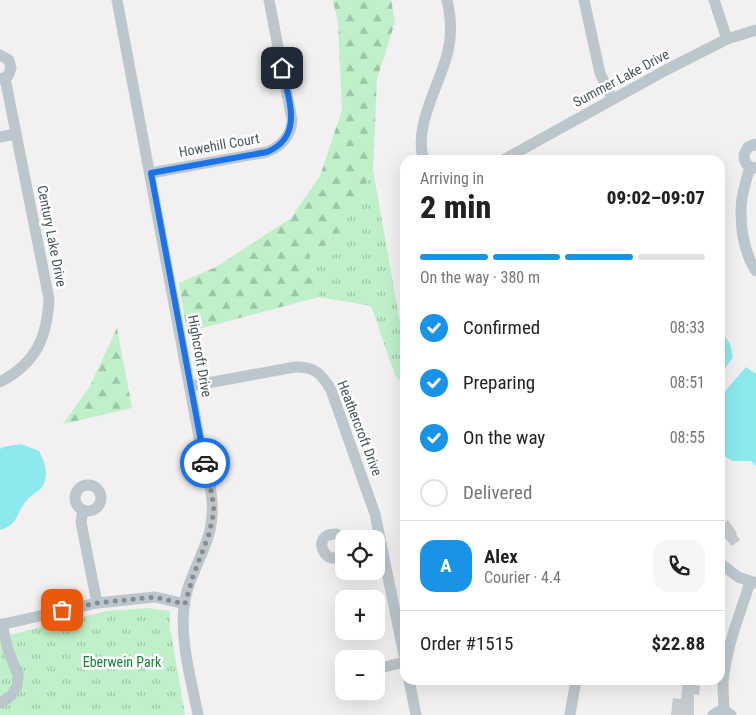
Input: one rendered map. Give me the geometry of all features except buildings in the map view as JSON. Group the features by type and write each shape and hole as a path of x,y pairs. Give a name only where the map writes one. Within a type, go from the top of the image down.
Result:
{"street":[{"name":"Highcroft Drive","path":"117,0 214,511 209,534 193,576 185,604 183,626 198,715"},
{"name":"Howehill Court","path":"151,173 267,152 276,148 287,137 292,120 269,0"},
{"path":"423,155 421,143 423,125 449,43 450,21 447,0"},
{"path":"584,0 600,73 612,99"},
{"path":"714,0 727,39"},
{"name":"Summer Lake Drive","path":"512,155 612,99 727,39 756,30"},
{"name":"Century Lake Drive","path":"0,55 6,57 11,64 11,72 3,79 49,299 48,319 44,335 34,354 20,370 0,382"},
{"path":"0,137 15,134"},
{"path":"756,144 748,147 744,155 746,163 753,168 742,198 741,223 748,253 756,271"},
{"name":"Heathercroft Drive","path":"191,386 295,367 317,370 324,377 331,390 375,514 376,530"},
{"path":"83,510 81,522 97,603"},
{"path":"335,534 328,535 323,540 322,548 325,555 335,557"},
{"path":"725,567 738,577 753,583 730,645 725,672"},
{"name":"Heathercroft Drive","path":"385,576 400,640"},
{"path":"0,703 11,696 17,686 18,675 8,650 1,624 97,603 155,597 185,604"},
{"name":"Heathercroft Drive","path":"385,667 400,662"},
{"path":"410,685 416,715"},
{"path":"570,715 575,685"},
{"path":"723,685 723,714"}],"green space":[{"path":"333,0 391,0 395,22 377,79 373,170 334,242 308,251 319,297 187,332 179,283 216,267 291,218 320,176 342,110 338,23"},
{"path":"373,170 400,323 400,380 395,375 371,306 319,297 308,251 334,242"},
{"path":"117,328 132,408 63,424 90,386"},
{"name":"Eberwein Park","path":"147,608 170,611 170,627 185,715 0,715 0,637 107,611"}],"water":[{"path":"725,336 730,344 733,357 725,369"},
{"path":"746,367 756,374 756,466 751,461 733,461 725,457 725,391"},
{"path":"21,444 39,451 46,469 46,477 42,487 23,505 11,525 0,530 0,449"}],"way so far":[{"path":"62,610 97,603 155,597 185,604 193,576 209,534 214,511 205,463"}],"route":[{"path":"205,463 151,173 267,152 276,148 287,137 292,120 282,68"}]}
